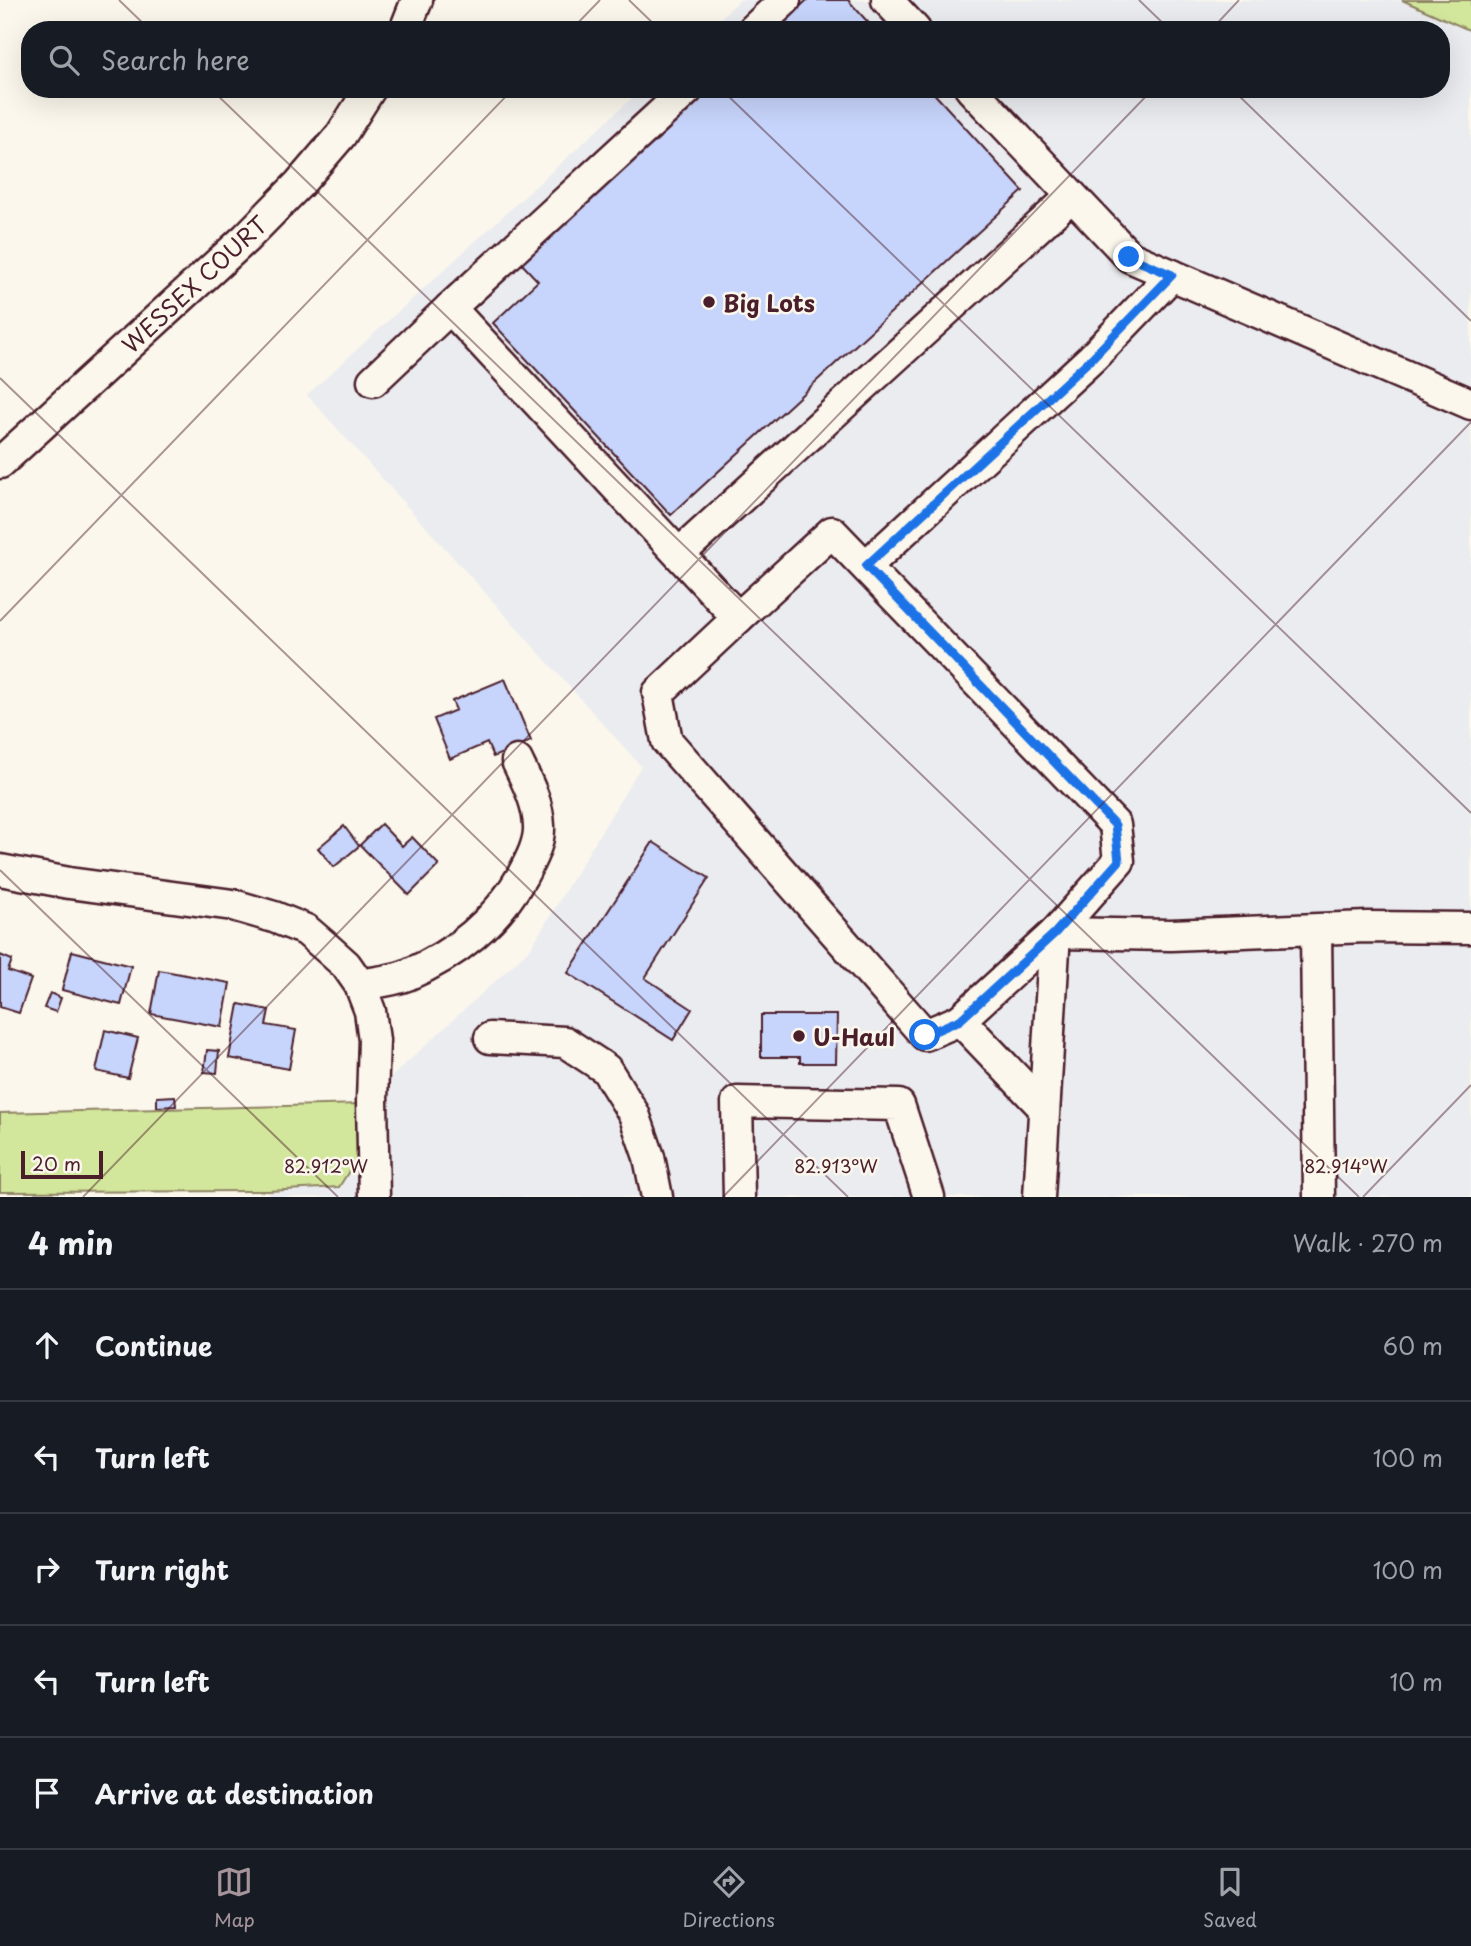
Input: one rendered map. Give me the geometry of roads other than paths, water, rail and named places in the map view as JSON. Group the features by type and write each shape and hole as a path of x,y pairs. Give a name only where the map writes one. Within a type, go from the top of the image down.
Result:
{"street":[{"path":"409,21 417,0"},
{"path":"762,21 785,0"},
{"path":"887,0 907,21"},
{"name":"WESSEX COURT","path":"0,463 236,247 290,193 341,135 364,98"},
{"path":"373,381 678,98"},
{"path":"979,98 1129,257 1471,404"},
{"path":"679,554 1072,196"},
{"path":"866,566 1092,358 1172,275"},
{"path":"450,308 738,618"},
{"path":"832,531 866,566 1115,825 1119,861 1055,933 960,1020 925,1035 667,741 658,693 832,531"},
{"path":"360,985 404,976 430,964 484,926 504,904 529,863 539,828 534,798 517,761"},
{"path":"0,870 68,883 233,905 306,930 327,947 346,965 360,985 370,1011 374,1040 374,1197"},
{"path":"1055,933 1171,934 1367,927 1471,928"},
{"path":"1316,930 1320,1197"},
{"path":"1039,1197 1055,933"},
{"path":"960,1020 1044,1108"},
{"path":"490,1038 565,1042 606,1069 634,1114 649,1157 657,1197"},
{"path":"739,1197 737,1102 899,1105 929,1197"}],"place":[{"name":"Big Lots","path":"709,302"},
{"name":"U-Haul","path":"799,1036"}]}
